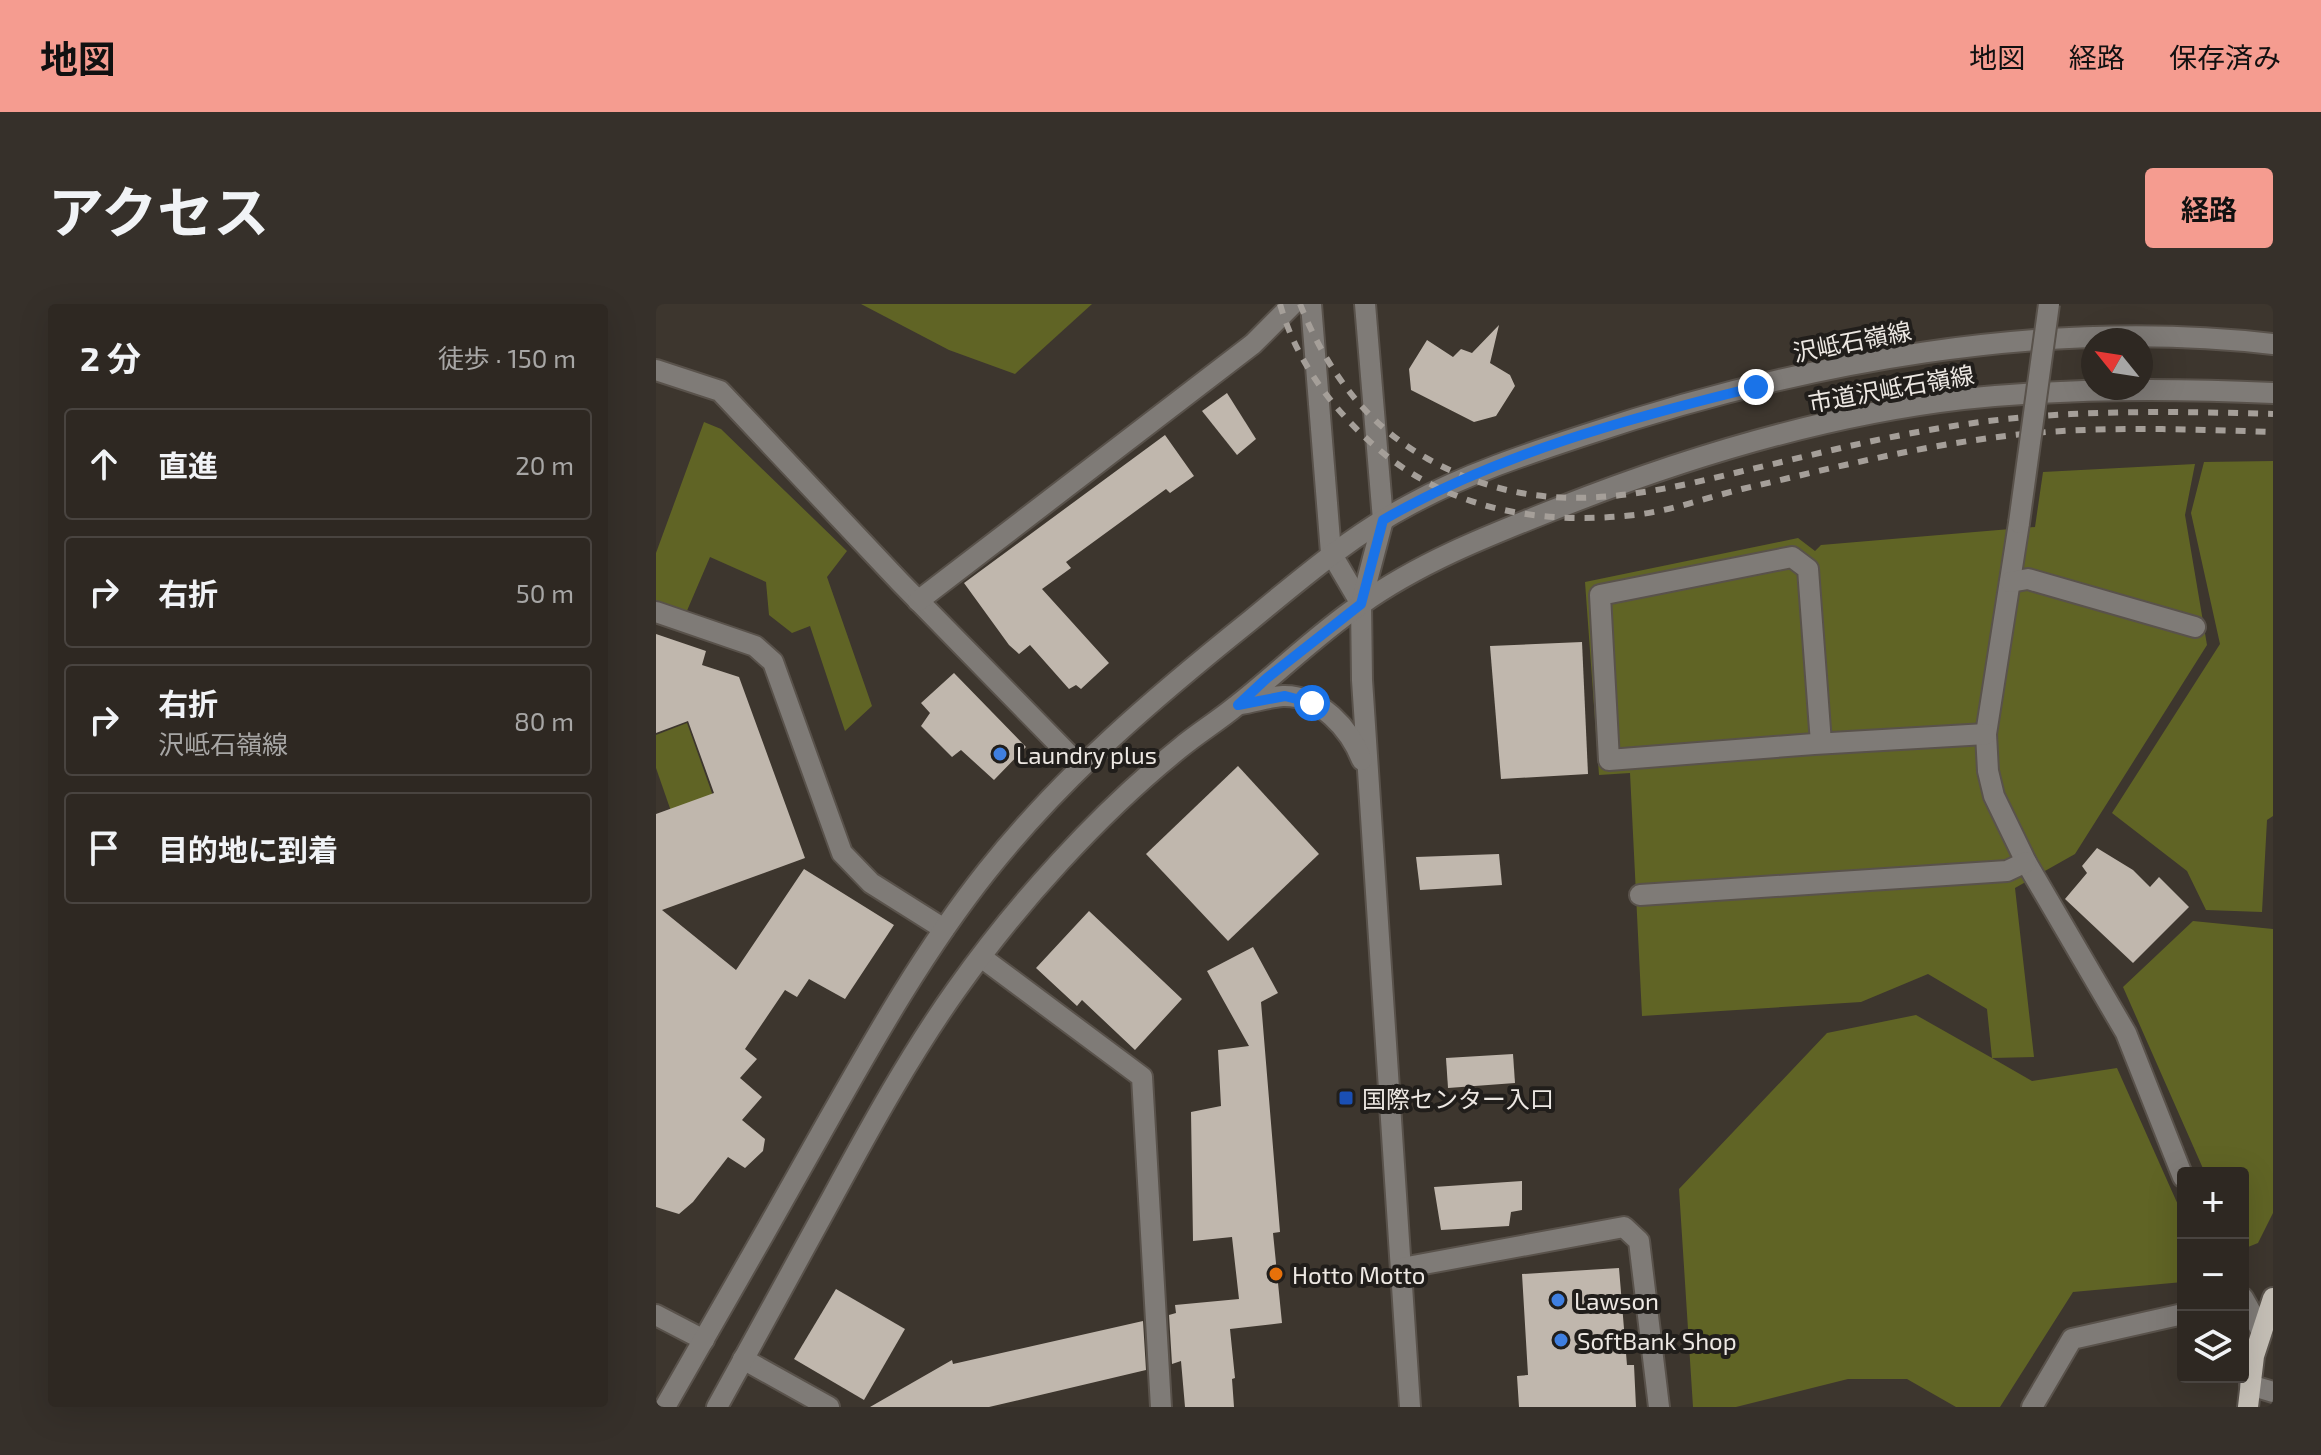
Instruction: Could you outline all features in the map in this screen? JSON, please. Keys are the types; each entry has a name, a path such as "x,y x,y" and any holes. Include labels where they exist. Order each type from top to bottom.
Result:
{"main road":[{"path":"2248,1407 2252,1328 2272,1305"}],"street":[{"path":"918,601 1253,344 1293,304"},
{"path":"1311,304 1331,553 1361,604"},
{"path":"1365,304 1383,520 1361,604 1367,771 1410,1407"},
{"path":"2049,304 1986,734 1988,771 1994,796 2026,862 2126,1033 2179,1167"},
{"name":"沢岻石嶺線","path":"665,1407 870,1047 944,929 1006,848 1080,766 1149,702 1331,553 1383,520 1448,486 1610,427 1674,407 1838,369 1967,348 2082,337 2177,336 2273,344"},
{"path":"656,370 720,391 918,601 1080,766"},
{"name":"市道沢岻石嶺線","path":"717,1407 884,1104 930,1029 981,957 1064,858 1112,810 1179,748 1238,705 1267,678 1361,604 1456,551 1591,495 1706,456 1845,420 1961,400 2056,391 2160,389 2273,393"},
{"path":"1821,743 1808,569 1792,557 1600,595 1609,760 1986,734"},
{"path":"2010,582 2028,579 2195,627"},
{"path":"656,612 755,646 773,662 842,853 871,883 944,929"},
{"path":"1238,705 1285,696 1312,703 1332,715 1344,729 1367,771"},
{"path":"1640,895 2007,871 2026,862"},
{"path":"981,957 1142,1077 1155,1406"},
{"path":"1402,1268 1624,1227 1639,1241 1659,1407"},
{"path":"656,1315 704,1340"},
{"path":"2032,1407 2072,1339 2177,1315"},
{"path":"743,1359 829,1407"},
{"path":"2250,1385 2273,1392"}],"green space":[{"path":"861,304 1092,304 1015,374 949,350"},
{"path":"704,422 721,429 847,551 827,577 872,706 845,731 810,626 792,633 769,615 766,582 710,557 686,613 656,602 656,553"},
{"path":"2273,461 2273,816 2267,820 2262,912 2206,910 2187,871 2112,813 2220,644 2191,513 2204,462"},
{"path":"2195,464 2185,515 2207,645 2075,854 2015,888 2034,1057 1992,1058 1987,1009 1928,974 1861,1002 1642,1016 1630,773 1599,775 1585,582 1798,538 1815,551 1821,545 2035,527 2043,472"},
{"path":"687,723 723,824 681,840 656,768 656,735"},
{"path":"2193,921 2273,929 2273,1213 2258,1243 2249,1247 2249,1167 2202,1167 2123,987"},
{"path":"1916,1015 2032,1081 2117,1068 2177,1203 2177,1283 2073,1292 2000,1407 1956,1407 1907,1379 1848,1379 1736,1407 1693,1407 1679,1189 1827,1033"}],"building":[{"path":"1499,325 1490,363 1510,375 1515,386 1496,416 1474,422 1411,390 1409,369 1427,340 1453,357 1461,349 1472,353"},
{"path":"1227,393 1256,439 1237,455 1202,411"},
{"path":"1165,435 1194,476 1170,493 1166,489 1066,562 1071,568 1042,589 1109,663 1081,689 1076,685 1069,689 1030,645 1019,654 1009,645 964,583"},
{"path":"656,634 706,651 702,665 739,677 805,858 662,910 736,970 804,869 894,925 845,999 809,979 797,997 785,990 745,1049 757,1059 740,1078 762,1097 742,1120 765,1139 763,1151 745,1168 728,1157 693,1202 679,1214 656,1207 656,814 714,793 688,721 656,733"},
{"path":"1582,642 1588,774 1501,779 1490,646"},
{"path":"954,673 1026,747 994,780 961,750 952,757 921,726 930,713 921,703"},
{"path":"1238,766 1319,854 1228,941 1146,854"},
{"path":"2097,848 2133,870 2150,887 2159,877 2189,907 2133,963 2065,899 2087,873 2082,866"},
{"path":"1499,854 1502,885 1420,890 1416,857"},
{"path":"1089,911 1182,999 1135,1050 1082,1000 1077,1006 1036,968"},
{"path":"1253,947 1278,993 1261,1002 1280,1232 1273,1233 1282,1323 1230,1329 1235,1378 1232,1379 1234,1407 1185,1407 1181,1361 1172,1364 1169,1315 1176,1313 1175,1305 1239,1299 1232,1237 1193,1241 1191,1112 1221,1106 1218,1050 1249,1046 1207,971"},
{"path":"1513,1054 1515,1083 1448,1088 1446,1058"},
{"path":"1522,1181 1522,1210 1511,1212 1509,1226 1441,1230 1434,1187"},
{"path":"1619,1268 1627,1365 1634,1365 1636,1407 1519,1407 1517,1376 1528,1375 1522,1274"},
{"path":"836,1289 905,1329 864,1400 794,1359"},
{"path":"1143,1321 1146,1370 989,1407 870,1407 952,1360 953,1364"}],"railway":[{"path":"1280,304 1294,342 1314,378 1367,439 1396,463 1428,482 1495,508 1531,515 1567,518 1642,514 1896,454 2025,434 2131,429 2273,432"},
{"path":"1300,304 1336,373 1350,393 1386,430 1428,459 1467,478 1506,490 1544,496 1582,498 1658,490 1895,436 1988,421 2069,414 2273,414"}],"place":[{"name":"Laundry plus","path":"1000,754"},
{"name":"国際センター入口","path":"1346,1098"},
{"name":"Hotto Motto","path":"1276,1274"},
{"name":"Lawson","path":"1558,1300"},
{"name":"SoftBank Shop","path":"1561,1340"}],"route":[{"path":"1312,703 1285,696 1238,705 1267,678 1361,604 1383,520 1448,486 1547,448 1674,407 1756,387"}]}
